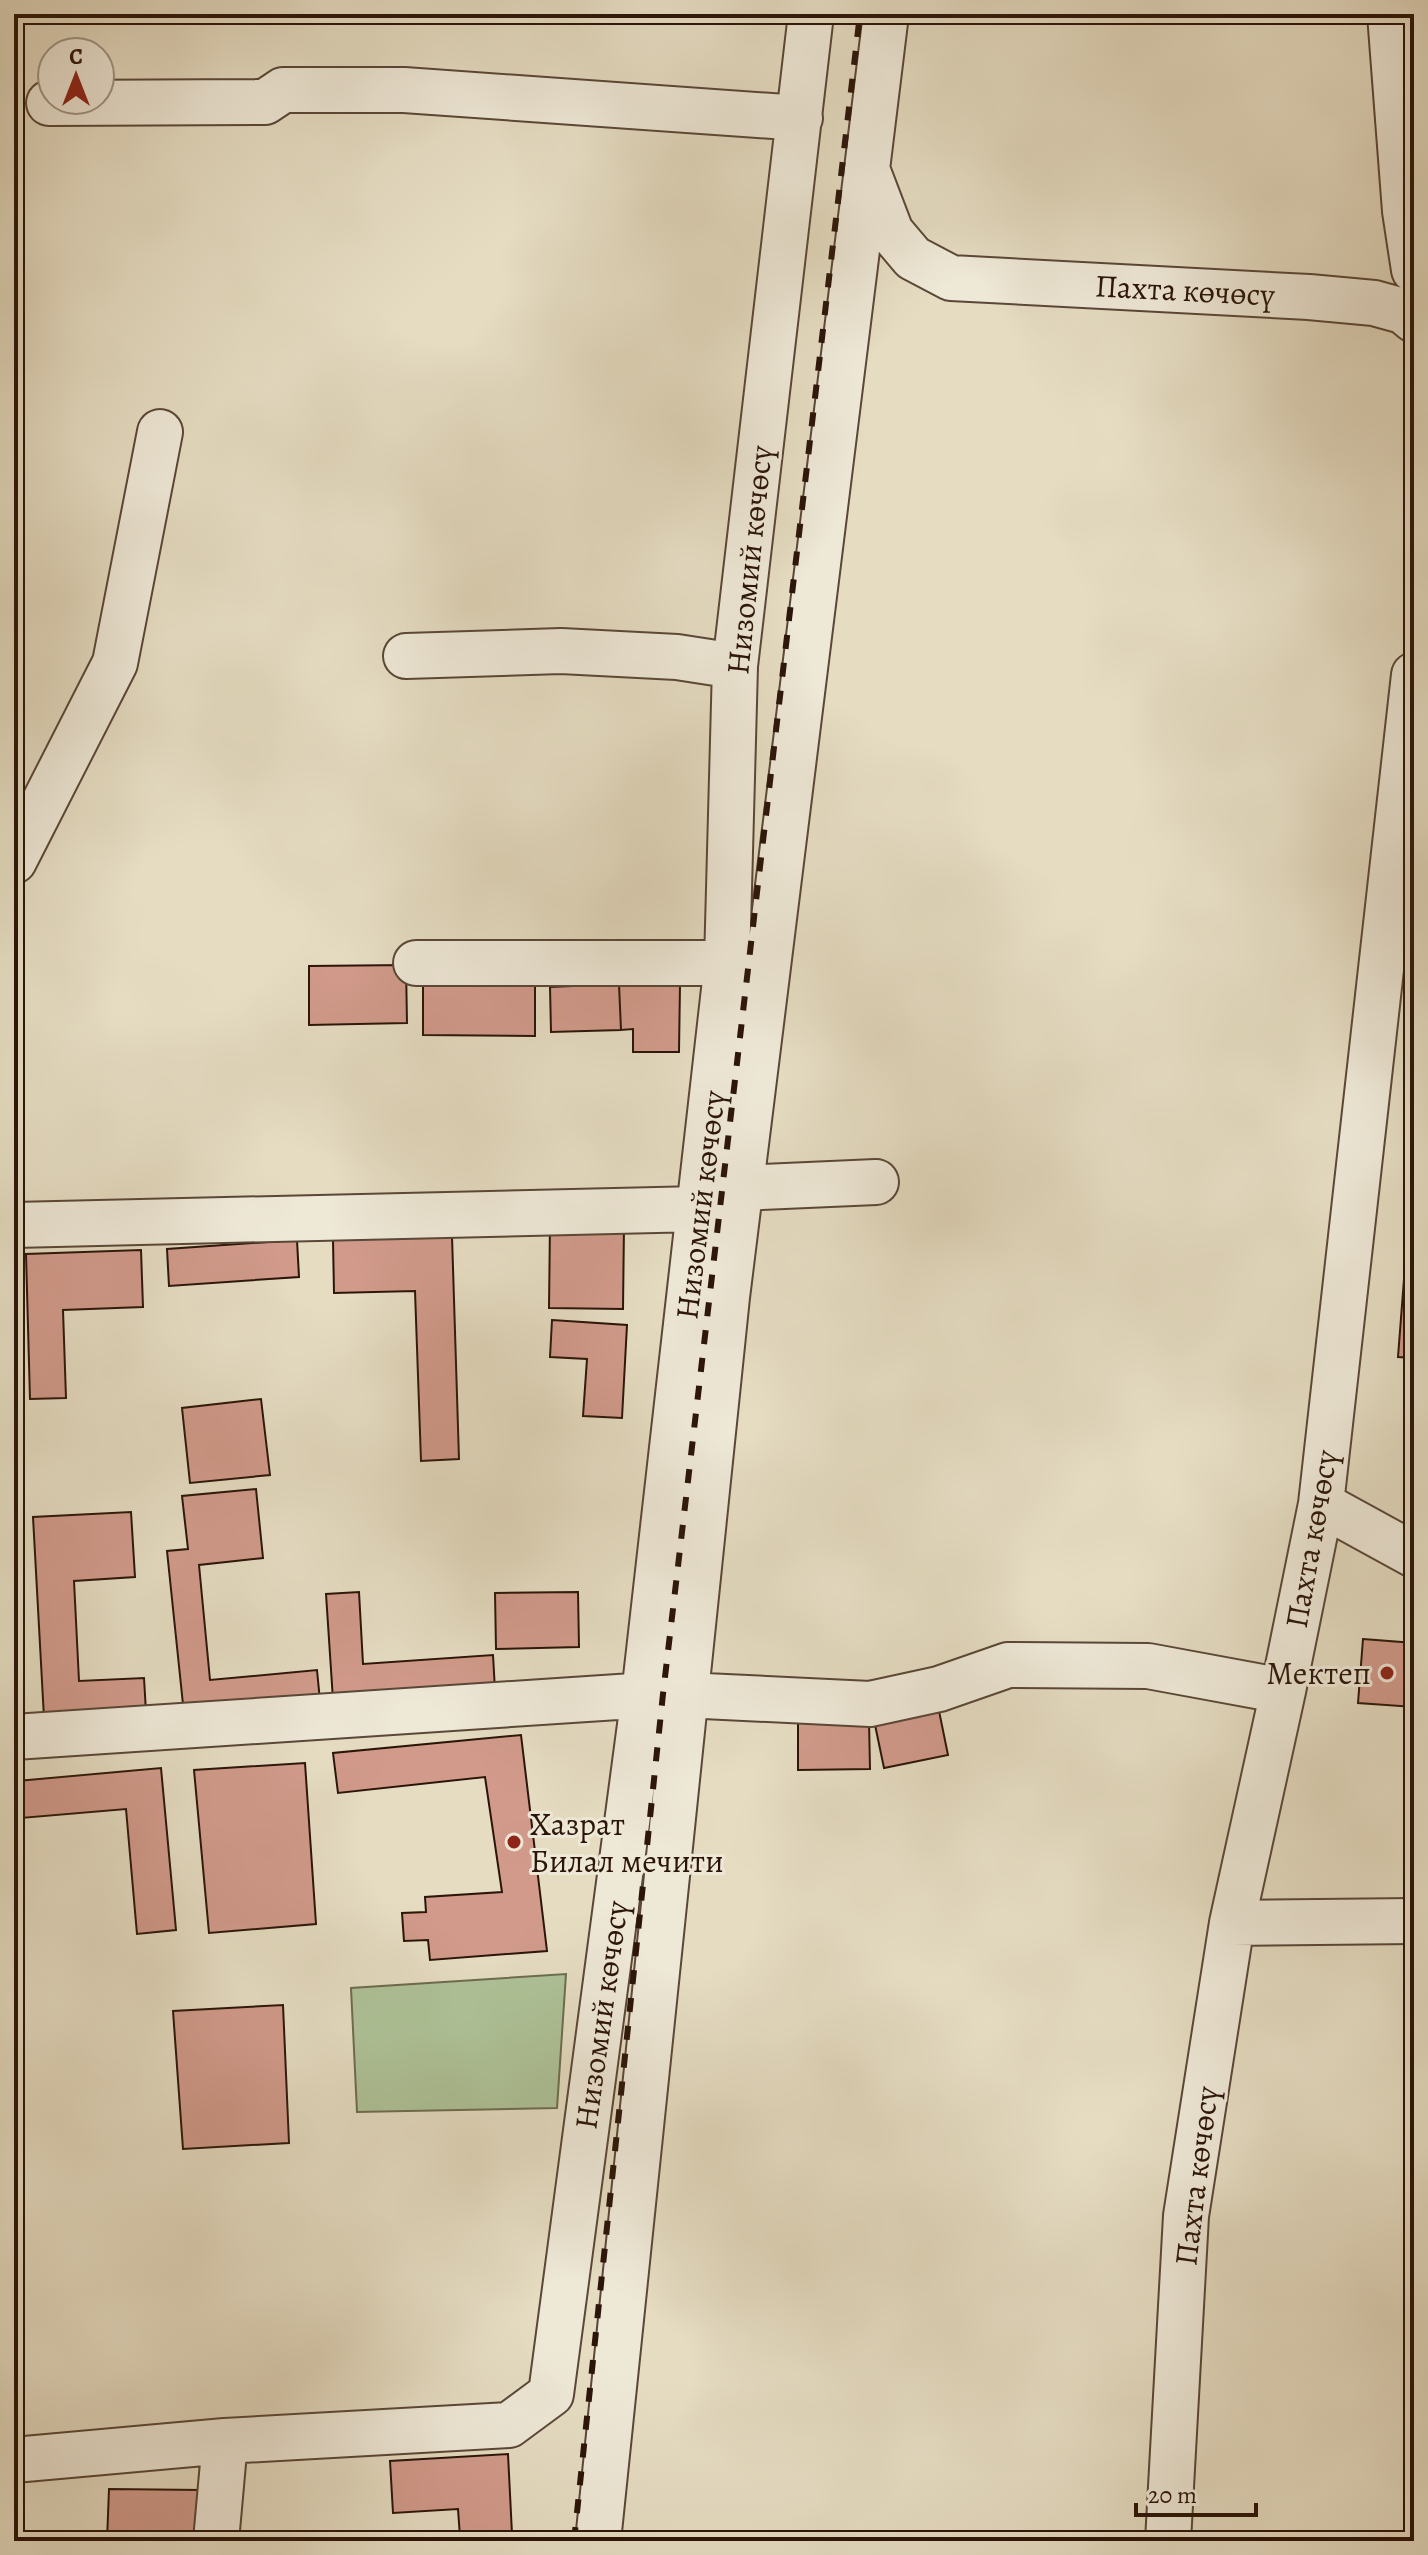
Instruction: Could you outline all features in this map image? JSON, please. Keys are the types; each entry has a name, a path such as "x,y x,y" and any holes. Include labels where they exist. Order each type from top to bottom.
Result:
{"street":[{"name":"Низомий көчөсү","path":"225,2441 509,2425 551,2394 665,1695 699,1209 727,963 735,666 811,14"},
{"path":"598,2541 665,1695 741,1188 886,14"},
{"path":"1390,14 1405,211 1414,270"},
{"path":"116,103 265,102 283,90 404,90 800,118"},
{"name":"Пахта көчөсү","path":"867,169 891,232 913,258 951,278 1410,305"},
{"path":"19,840 115,663 160,432"},
{"path":"406,656 561,651 677,657 735,666"},
{"name":"Пахта көчөсү","path":"1168,2541 1186,2216 1232,1923 1321,1504 1414,675"},
{"path":"416,963 727,963"},
{"path":"741,1188 876,1182"},
{"path":"14,1225 699,1209"},
{"path":"1321,1504 1414,1555"},
{"path":"14,1737 665,1695 870,1704 939,1689 1008,1665 1148,1666 1283,1691"},
{"path":"1232,1923 1414,1921"},
{"path":"14,2460 225,2441 216,2541"}],"green space":[{"path":"566,1974 557,2108 357,2112 351,1988"}],"building":[{"path":"406,965 407,1023 309,1025 309,966"},
{"path":"423,982 535,983 535,1036 423,1035"},
{"path":"619,984 680,985 679,1052 633,1052 633,1029 621,1030"},
{"path":"619,984 621,1030 551,1032 550,987"},
{"path":"550,1224 624,1225 623,1309 549,1308"},
{"path":"452,1236 459,1459 421,1461 415,1291 334,1293 333,1240"},
{"path":"297,1240 299,1277 169,1286 167,1249"},
{"path":"141,1250 143,1307 63,1310 66,1398 30,1399 26,1254"},
{"path":"1405,1266 1414,1267 1414,1358 1398,1357"},
{"path":"552,1320 627,1325 622,1418 583,1416 587,1359 550,1357"},
{"path":"261,1399 270,1475 190,1483 182,1408"},
{"path":"256,1489 263,1558 199,1565 210,1680 317,1670 320,1701 184,1714 167,1551 188,1549 182,1496"},
{"path":"14,1512 17,1512 21,1590 14,1590"},
{"path":"131,1512 135,1577 74,1581 79,1681 144,1678 146,1712 44,1718 33,1517"},
{"path":"359,1592 363,1664 493,1655 495,1690 333,1700 326,1594"},
{"path":"578,1592 579,1647 496,1649 495,1593"},
{"name":"Мектеп","path":"1363,1639 1414,1643 1414,1707 1358,1703"},
{"path":"938,1706 948,1755 884,1768 874,1720"},
{"path":"798,1720 869,1720 870,1769 798,1770"},
{"name":"Хазрат Билал мечити","path":"521,1735 547,1951 430,1960 428,1940 404,1941 402,1913 426,1912 425,1897 502,1892 485,1777 338,1793 333,1753"},
{"path":"305,1763 316,1924 209,1933 194,1770"},
{"path":"161,1768 176,1930 137,1934 126,1809 21,1818 17,1781"},
{"path":"283,2005 289,2143 183,2149 173,2011"},
{"path":"508,2454 512,2534 460,2537 458,2509 393,2513 390,2461"},
{"path":"109,2489 202,2490 200,2541 107,2541"}],"railway":[{"path":"574,2541 663,1694 860,14"}],"place":[{"name":"Мектеп","path":"1387,1673"},
{"name":"Хазрат Билал мечити","path":"514,1842"}]}
